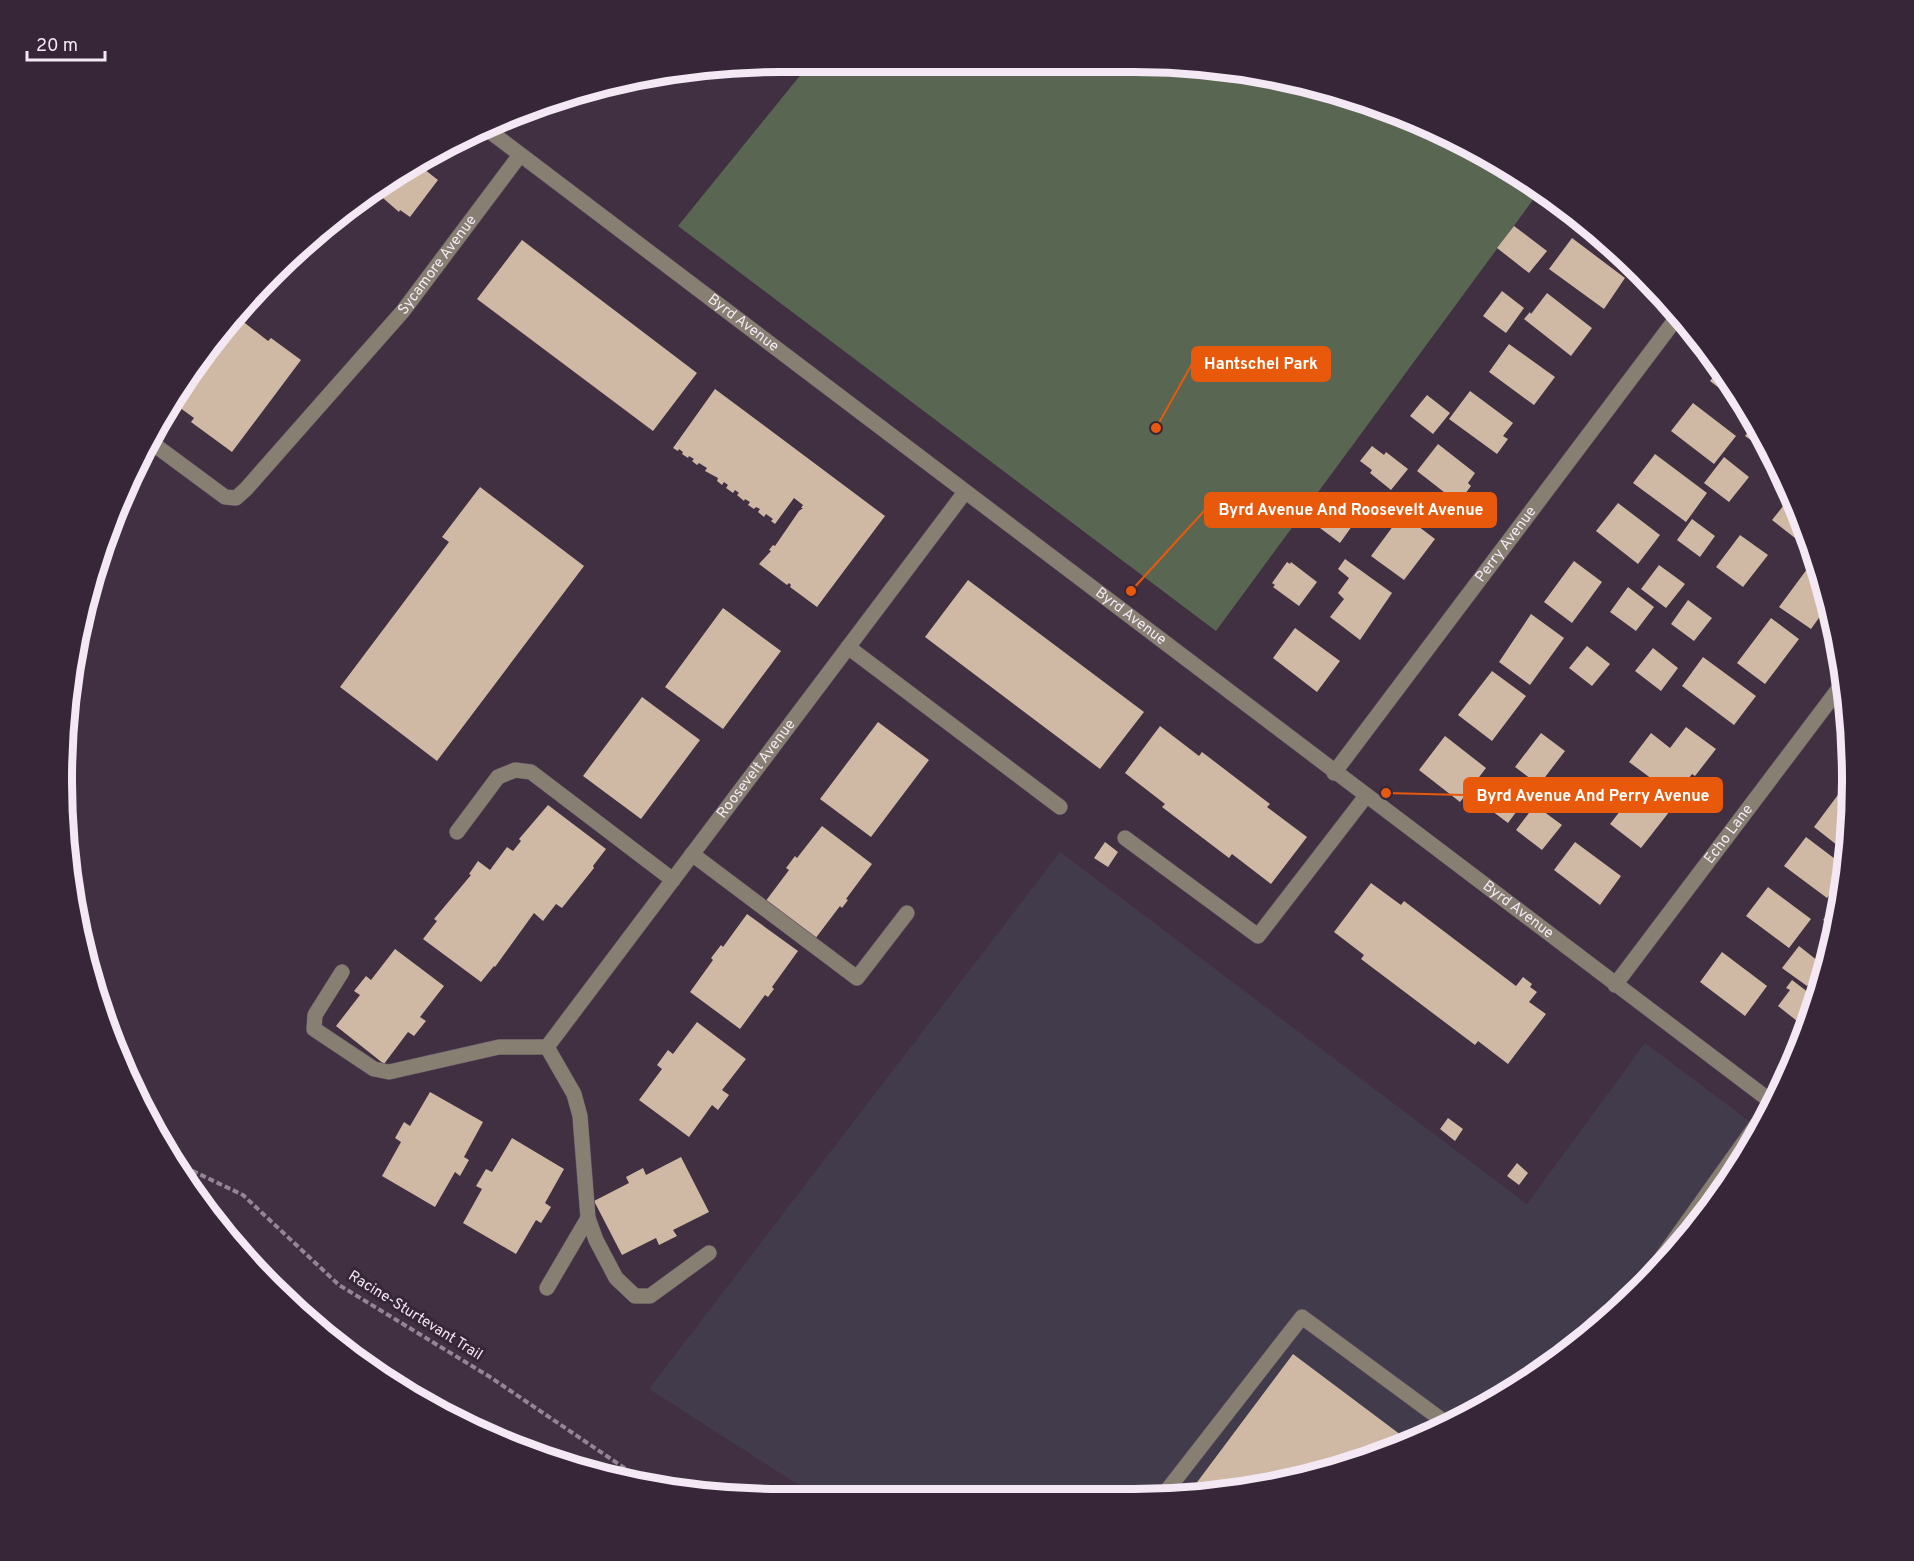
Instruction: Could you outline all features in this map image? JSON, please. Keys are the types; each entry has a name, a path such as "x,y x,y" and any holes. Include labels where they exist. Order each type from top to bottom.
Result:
{"street":[{"name":"Byrd Avenue","path":"492,133 1766,1099"},
{"name":"Sycamore Avenue","path":"157,445 225,497 236,498 407,307 520,155"},
{"name":"Perry Avenue","path":"1334,773 1673,322"},
{"name":"Roosevelt Avenue","path":"547,1047 965,492"},
{"path":"848,647 1060,807"},
{"name":"Echo Lane","path":"1615,985 1836,692"},
{"path":"457,832 498,777 515,770 531,772 673,880"},
{"path":"1125,838 1258,936 1366,796"},
{"path":"692,854 857,978 907,913"},
{"path":"342,972 315,1015 314,1029 374,1070 389,1072 499,1047 547,1047 574,1094 580,1116 588,1218 596,1240 616,1278 635,1296 650,1296 709,1253"},
{"path":"1679,1232 1735,1155"},
{"path":"547,1288 588,1218"},
{"path":"1169,1487 1302,1317 1440,1419"}],"path":[{"name":"Racine-Sturtevant Trail","path":"188,1169 243,1195 339,1285 490,1377 631,1473"}],"shaded area":[{"path":"1060,852 1527,1204 1645,1043 1753,1124 1723,1174 1666,1248 1601,1313 1565,1343 1527,1370 1447,1416 1405,1435 1317,1465 1226,1483 1180,1487 805,1489 649,1389"}],"green space":[{"path":"803,72 1134,72 1226,78 1317,96 1405,126 1488,167 1535,197 1216,631 678,226"}],"building":[{"path":"423,169 438,180 410,217 400,210 399,212 380,196"},
{"path":"1542,201 1566,219 1565,221"},
{"path":"1514,226 1547,251 1529,273 1497,248"},
{"path":"1572,238 1625,278 1604,309 1549,269"},
{"path":"522,240 697,373 653,431 477,299"},
{"path":"1502,291 1524,308 1506,333 1483,316"},
{"path":"1547,293 1592,328 1571,356 1524,319 1530,312 1531,314"},
{"path":"242,320 268,341 271,338 301,360 232,452 191,422 194,418 179,407 218,349"},
{"path":"1509,344 1555,377 1534,405 1489,372"},
{"path":"1715,375 1728,394 1710,381"},
{"path":"715,389 885,516 817,607 790,587 789,583 787,585 759,564 771,551 769,550 773,545 775,546 803,505 794,498 775,524 771,521 773,519 766,514 764,517 758,512 760,509 756,507 754,509 748,505 750,502 745,499 744,501 735,490 733,493 726,488 728,485 724,482 722,485 717,481 718,478 705,471 707,468 699,463 697,465 692,461 694,459 682,454 683,452 679,449 678,451 673,448"},
{"path":"1470,391 1513,423 1503,436 1508,439 1497,454 1449,419"},
{"path":"1427,395 1450,413 1433,434 1410,416"},
{"path":"1693,403 1736,436 1714,464 1671,431"},
{"path":"1749,430 1757,444 1745,436"},
{"path":"1438,444 1475,473 1468,483 1471,486 1458,503 1417,471"},
{"path":"1372,446 1384,455 1386,452 1408,469 1391,490 1370,473 1372,470 1360,461"},
{"path":"1655,454 1707,493 1686,522 1633,483"},
{"path":"1724,457 1749,477 1729,502 1704,483"},
{"path":"480,487 584,566 437,761 340,687 449,542 442,537"},
{"path":"1333,502 1357,519 1340,543 1316,525"},
{"path":"1618,503 1660,535 1638,564 1596,531"},
{"path":"1785,503 1797,535 1795,538 1772,520"},
{"path":"1402,514 1435,539 1404,580 1371,556"},
{"path":"1692,519 1715,536 1700,557 1677,540"},
{"path":"1740,535 1768,555 1743,587 1716,567"},
{"path":"1345,559 1392,593 1360,640 1330,617 1344,599 1338,593 1349,578 1338,569"},
{"path":"1574,561 1602,582 1572,623 1544,602"},
{"path":"1287,562 1290,564 1291,562 1317,582 1299,606 1273,587 1275,585 1272,583"},
{"path":"1659,565 1685,584 1666,608 1641,589"},
{"path":"1808,567 1822,614 1811,629 1779,607"},
{"path":"968,580 1144,712 1100,769 925,637"},
{"path":"1628,587 1654,607 1636,631 1610,612"},
{"path":"1688,600 1712,618 1694,641 1671,624"},
{"path":"723,608 781,651 723,729 665,687"},
{"path":"1531,614 1564,638 1530,685 1499,662"},
{"path":"1771,618 1799,639 1765,684 1737,663"},
{"path":"1295,628 1340,661 1317,692 1273,658"},
{"path":"1587,646 1610,664 1592,686 1569,668"},
{"path":"1653,648 1678,668 1661,691 1635,671"},
{"path":"1703,657 1756,696 1734,725 1682,686"},
{"path":"1492,671 1526,696 1492,741 1458,715"},
{"path":"642,697 700,740 641,819 583,776"},
{"path":"878,722 929,760 871,837 820,799"},
{"path":"1160,726 1199,756 1202,752 1270,804 1267,807 1307,837 1271,884 1232,854 1229,858 1162,807 1165,804 1125,773"},
{"path":"1686,727 1716,749 1695,776 1692,774 1675,796 1629,762 1651,733 1670,748"},
{"path":"1541,733 1565,751 1539,785 1515,767"},
{"path":"1445,736 1486,768 1460,802 1419,770"},
{"path":"1501,782 1525,800 1508,823 1484,805"},
{"path":"1642,783 1673,807 1641,848 1610,824"},
{"path":"1842,790 1838,846 1814,827"},
{"path":"548,805 606,849 562,908 556,904 543,921 534,913 495,967 481,982 423,939 437,921 434,919 471,875 469,874 478,861 490,870 507,847 513,851 521,841 519,839"},
{"path":"1535,805 1562,825 1542,850 1516,830"},
{"path":"822,826 872,864 842,908 840,906 815,939 765,902 789,870 786,868 795,856 797,858"},
{"path":"1806,837 1837,861 1833,889 1827,898 1784,866"},
{"path":"1105,842 1118,852 1108,867 1094,858"},
{"path":"1575,842 1621,876 1600,905 1554,870"},
{"path":"1371,883 1401,905 1404,901 1516,986 1523,977 1532,984 1530,987 1537,992 1529,1002 1546,1014 1508,1064 1478,1041 1475,1045 1361,959 1364,955 1334,932"},
{"path":"1768,887 1811,919 1789,948 1746,916"},
{"path":"1829,911 1827,923 1823,920"},
{"path":"747,914 798,951 772,987 774,989 768,997 765,995 740,1029 690,992 713,960 711,958 721,945 723,947"},
{"path":"1799,946 1819,961 1814,977 1807,986 1782,968"},
{"path":"395,949 444,986 420,1017 426,1021 414,1036 408,1032 384,1064 336,1026 360,995 354,991 366,976 371,980"},
{"path":"1722,952 1767,986 1745,1016 1700,982"},
{"path":"1792,980 1809,993 1799,1022 1778,1006 1790,990 1786,988"},
{"path":"697,1022 746,1059 722,1090 729,1095 718,1110 712,1105 689,1137 639,1100 662,1069 657,1065 668,1050 673,1054"},
{"path":"430,1092 483,1122 464,1157 469,1160 460,1176 455,1172 435,1207 382,1176 401,1142 395,1138 404,1122 410,1126"},
{"path":"1448,1118 1463,1129 1455,1141 1440,1129"},
{"path":"512,1138 564,1169 545,1203 551,1207 541,1223 536,1220 516,1254 463,1223 482,1189 476,1186 486,1169 492,1172"},
{"path":"681,1157 709,1212 673,1230 677,1236 659,1245 656,1238 622,1255 594,1201 629,1183 626,1177 643,1168 646,1175"},
{"path":"1517,1163 1528,1173 1519,1185 1507,1176"},
{"path":"1293,1354 1402,1436 1317,1465 1226,1483 1194,1486"}],"place":[{"name":"Hantschel Park","path":"1156,428"},
{"name":"Byrd Avenue And Roosevelt Avenue","path":"1131,591"},
{"name":"Byrd Avenue And Perry Avenue","path":"1386,793"}]}
